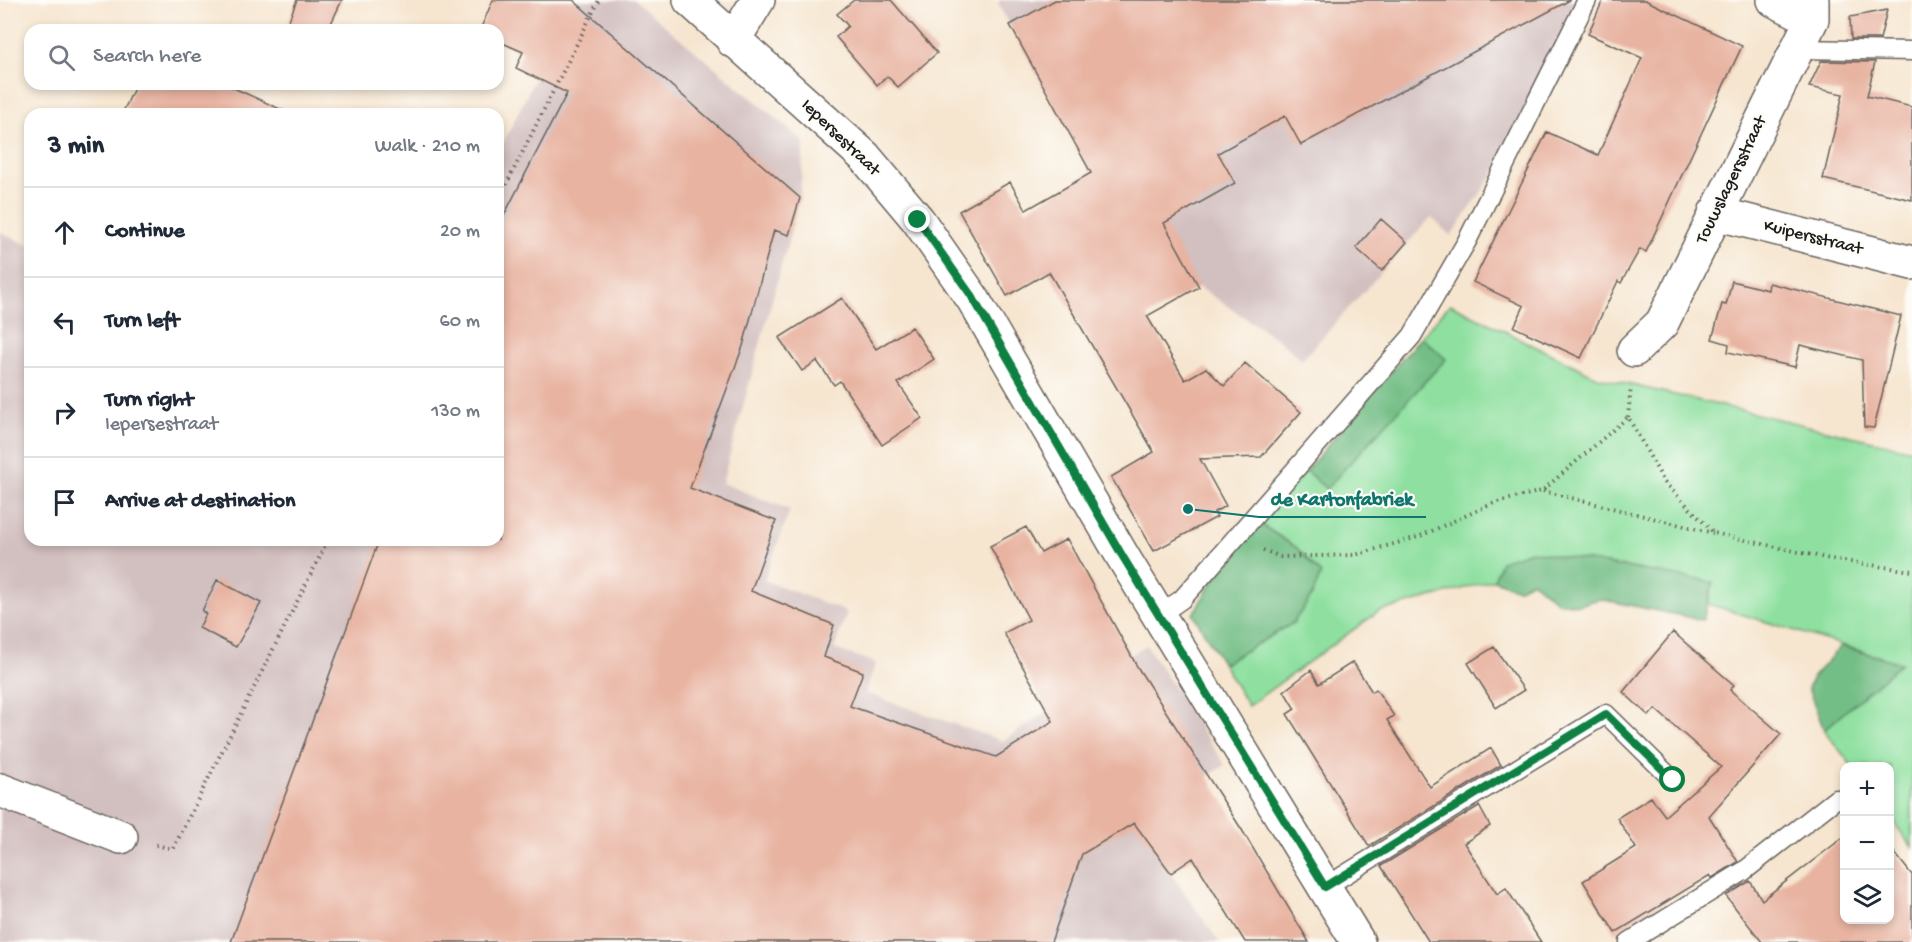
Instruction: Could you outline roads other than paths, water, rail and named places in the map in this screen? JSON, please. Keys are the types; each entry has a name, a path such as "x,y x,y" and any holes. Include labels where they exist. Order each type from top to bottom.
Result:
{"street":[{"name":"Iepersestraat","path":"690,0 733,41 865,157 918,220 973,298 1159,615 1358,942"},
{"path":"733,41 758,0"},
{"path":"1774,0 1812,10"},
{"name":"Touwslagersstraat","path":"1634,350 1662,323 1797,49 1812,10"},
{"name":"Kuipersstraat","path":"1715,213 1912,264"},
{"path":"0,790 121,837"}],"lane":[{"path":"1159,615 1182,599 1412,336 1467,241 1587,0"},
{"path":"1797,49 1912,51"},
{"path":"1325,887 1606,714 1673,780"},
{"path":"1629,942 1744,871 1836,799"}],"place":[{"name":"de Kartonfabriek","path":"1188,509"}]}
